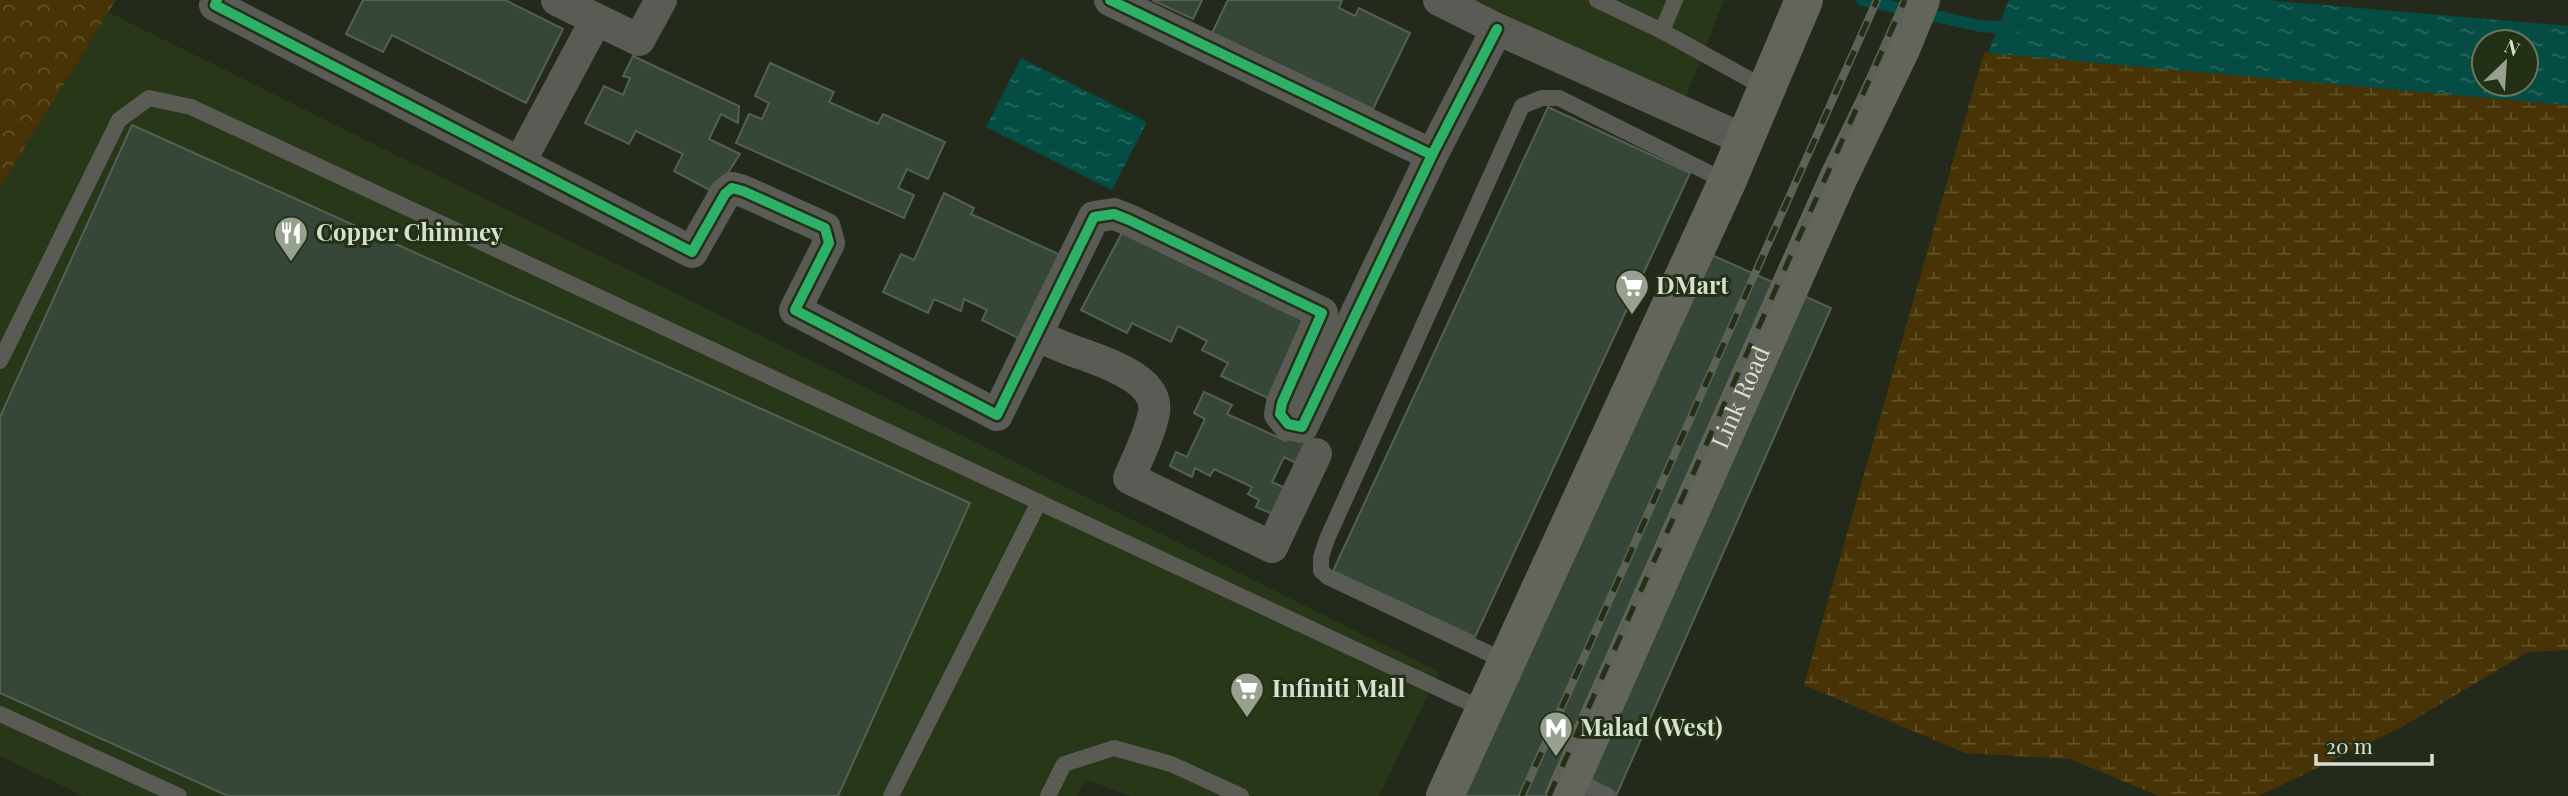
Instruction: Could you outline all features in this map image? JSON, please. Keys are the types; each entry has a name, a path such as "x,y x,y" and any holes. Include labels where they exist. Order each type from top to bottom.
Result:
{"main road":[{"path":"1445,796 1727,182 1804,0"},
{"name":"Link Road","path":"1568,787 1838,179 1921,0"}],"street":[{"path":"217,0 215,5 692,252 724,194 732,188 825,228 829,243 795,310 997,415 1094,217 1114,214 1322,313 1282,402 1280,414 1288,424 1302,427 1432,155 1497,29"},
{"path":"557,0 639,40 661,0"},
{"path":"1110,0 1432,155"},
{"path":"1439,0 1745,141"},
{"path":"520,162 596,20"},
{"path":"1036,335 1104,361 1125,372 1147,390 1155,410 1129,478 1272,547 1316,454"}],"lane":[{"path":"1597,0 1771,78"},
{"path":"1662,31 1675,0"},
{"path":"0,361 119,120 149,97 204,112 1485,710"},
{"path":"1507,662 1328,577 1321,571 1321,557 1522,106 1542,98 1559,98 1727,182"},
{"path":"891,796 1039,502"},
{"path":"0,714 179,796"},
{"path":"1048,796 1064,764 1114,748 1171,764 1241,796"},
{"path":"1568,787 1608,796"}],"shaded area":[{"path":"1476,0 1724,0 1684,102"},
{"path":"108,12 1439,672 1379,796 1131,796 1085,779 1077,796 83,796 0,756 0,187"}],"green space":[{"path":"0,0 116,0 0,187"},
{"path":"1984,52 2568,105 2568,650 2528,652 2400,728 2259,796 2159,796 2070,759 1965,753 1804,685"}],"water":[{"path":"2009,0 2266,0 2568,26 2568,105 2490,98 2540,98 2540,28 2470,28 2470,96 1988,53"},
{"path":"1021,58 1147,122 1112,190 986,127"}],"building":[{"path":"363,0 505,0 563,29 526,103 392,35 383,52 346,34"},
{"path":"1152,0 1202,0 1193,19"},
{"path":"1228,0 1342,0 1339,8 1355,16 1359,8 1410,33 1373,109 1212,33"},
{"path":"633,56 739,106 738,123 721,114 709,139 740,154 715,193 674,171 683,154 636,131 629,144 585,123 604,86 623,95 630,78 623,76"},
{"path":"770,63 834,92 829,102 878,124 883,114 945,142 928,179 907,169 898,188 914,195 904,218 736,143 749,114 762,119 769,103 755,96"},
{"path":"1548,107 1690,173 1475,637 1333,571"},
{"path":"132,125 970,503 838,796 228,796 0,693 0,417"},
{"path":"944,193 974,208 971,214 1067,258 1026,342 982,320 987,310 964,299 961,311 934,299 928,313 883,292 901,254 914,260"},
{"path":"1123,231 1305,319 1270,399 1221,376 1228,363 1202,350 1207,341 1178,326 1171,342 1132,323 1127,333 1081,310"},
{"path":"1689,245 1831,308 1616,796 1446,796"},
{"path":"1204,392 1232,405 1227,414 1286,441 1291,431 1309,440 1298,464 1284,457 1272,482 1285,488 1273,514 1256,507 1259,500 1248,494 1252,487 1214,469 1210,476 1195,468 1192,477 1170,466 1176,452 1187,457 1205,419 1194,413"}],"waterway":[{"path":"1862,0 1980,26 2013,28"}],"railway":[{"path":"1522,796 1877,0"},
{"path":"1549,796 1905,0"}],"cycle path":[{"path":"217,0 215,5 692,252 725,194 732,188 825,228 829,243 795,310 997,415 1094,217 1114,214 1322,313 1282,403 1280,414 1288,424 1302,427 1432,155 1497,29"},
{"path":"1110,0 1432,155"}],"place":[{"name":"Copper Chimney","path":"291,263"},
{"name":"DMart","path":"1632,316"},
{"name":"Infiniti Mall","path":"1247,719"},
{"name":"Malad (West)","path":"1556,758"}]}
